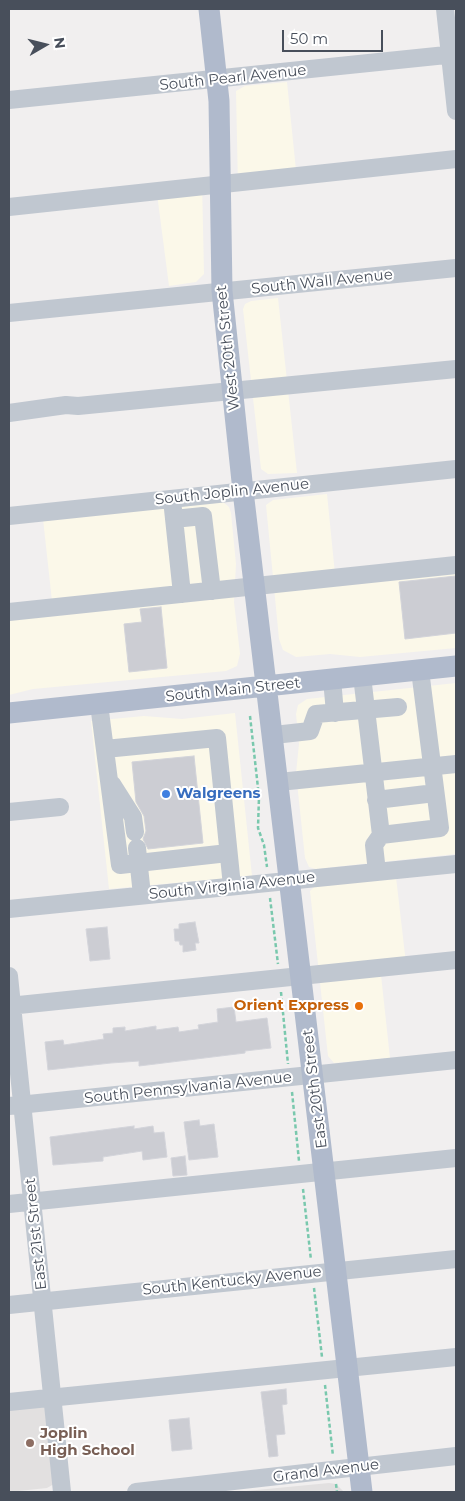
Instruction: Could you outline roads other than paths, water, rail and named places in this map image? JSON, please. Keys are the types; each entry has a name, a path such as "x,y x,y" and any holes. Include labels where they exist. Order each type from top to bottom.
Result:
{"main road":[{"name":"West 20th Street","path":"209,9 217,79 222,292 243,491 268,686"},
{"name":"South Main Street","path":"9,713 456,666"},
{"name":"East 20th Street","path":"268,686 362,1492"}],"street":[{"path":"445,9 453,54 456,110"},
{"name":"South Pearl Avenue","path":"9,100 453,54"},
{"path":"9,207 456,159"},
{"name":"South Wall Avenue","path":"9,313 456,268"},
{"path":"9,413 66,404 78,406 456,369"},
{"name":"South Joplin Avenue","path":"9,516 456,469"},
{"path":"171,499 182,594"},
{"path":"174,519 203,516 212,591"},
{"path":"9,612 456,565"},
{"path":"381,835 440,828 420,670"},
{"path":"362,676 381,835 374,845 377,872"},
{"path":"332,679 335,713"},
{"path":"99,704 120,865 137,848 228,853"},
{"path":"274,735 310,731 316,714 398,707"},
{"path":"105,749 217,738 232,886"},
{"path":"279,782 456,764"},
{"path":"109,779 133,817 142,895"},
{"path":"376,800 435,793"},
{"path":"9,812 60,807"},
{"name":"South Virginia Avenue","path":"9,909 456,864"},
{"path":"10,1006 456,960"},
{"name":"East 21st Street","path":"9,976 15,1105 32,1202 62,1492"},
{"name":"South Pennsylvania Avenue","path":"15,1105 456,1060"},
{"path":"9,1204 456,1158"},
{"name":"South Kentucky Avenue","path":"9,1305 456,1259"},
{"path":"9,1402 456,1357"},
{"name":"Grand Avenue","path":"136,1492 456,1456"}],"place":[{"name":"Walgreens","path":"166,794"},
{"name":"Orient Express","path":"359,1006"},
{"name":"Joplin High School","path":"30,1443"}]}
